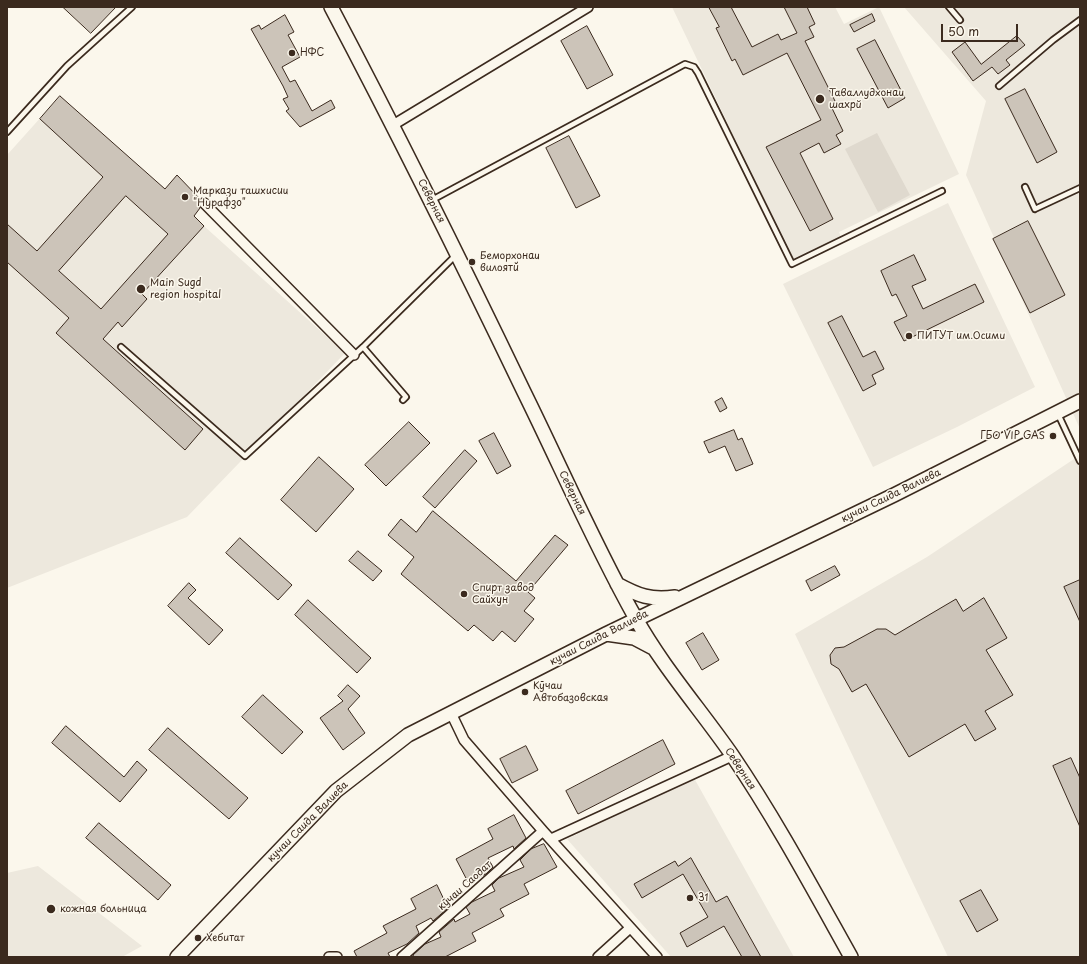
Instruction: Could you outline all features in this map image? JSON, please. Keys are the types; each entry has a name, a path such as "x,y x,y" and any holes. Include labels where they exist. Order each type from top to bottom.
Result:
{"main road":[{"name":"Северная","path":"331,7 393,125 457,253 561,472 636,619 654,649 732,756 793,855 851,957"},
{"name":"кучаи Саида Валиева","path":"178,957 336,791 408,734 636,619 887,499 1080,401"},
{"path":"617,584 634,593 651,599 683,596"},
{"path":"606,634 634,638 654,649"}],"street":[{"path":"393,125 588,7"},
{"path":"204,203 354,355"},
{"path":"451,713 464,740 543,831 657,957"},
{"path":"551,839 732,756"},
{"name":"кӯчаи Саодат","path":"402,957 543,831"},
{"path":"598,957 630,928"},
{"path":"329,957 337,957"}],"lane":[{"path":"7,132 68,66 132,7"},
{"path":"949,7 960,20"},
{"path":"999,86 1053,40 1080,20"},
{"path":"430,201 685,64 694,67 698,73 792,264 942,191"},
{"path":"1025,187 1035,209 1080,188"},
{"path":"122,347 244,456 354,355 457,253"},
{"path":"363,346 406,397 403,400"},
{"path":"1058,412 1080,461"}],"shaded area":[{"name":"Таваллудхонаи шахрй","path":"672,7 835,7 844,24 879,7 959,174 839,232 841,237 793,260"},
{"path":"904,7 1080,7 1080,429 966,175 986,101"},
{"name":"Main Sugd region hospital","path":"60,96 165,189 177,175 204,203 194,217 345,353 187,517 7,588 7,155"},
{"path":"877,133 910,195 878,212 845,149"},
{"name":"ПИТУТ им.Осими","path":"948,203 1035,387 957,427 873,467 783,284"},
{"path":"1080,455 1080,957 948,957 795,634 927,557"},
{"name":"31","path":"694,778 794,957 671,957 567,839"},
{"name":"кожная больница","path":"38,866 142,946 122,957 7,957 7,873"}],"building":[{"path":"63,7 116,7 91,33"},
{"path":"709,7 731,7 752,47 778,34 781,40 797,33 784,7 807,7 815,24 809,27 814,37 805,41 835,101 830,104 843,131 836,135 841,144 824,153 819,143 800,153 833,219 810,231 766,147 821,120 787,53 743,75 735,59 732,61 716,28 719,27"},
{"path":"872,14 875,21 854,32 850,25"},
{"path":"285,15 294,32 288,35 300,57 282,67 290,82 295,80 312,111 331,100 335,108 300,127 286,111 289,109 283,99 288,97 251,29 259,25 261,29"},
{"path":"587,26 613,75 587,89 561,41"},
{"path":"1017,36 1025,45 1006,60 1010,65 998,74 992,67 973,81 952,52 965,42 981,64"},
{"path":"875,40 905,98 888,108 857,49"},
{"path":"1025,89 1057,152 1037,163 1005,99"},
{"path":"60,96 165,189 177,175 200,199 198,204 200,208 194,216 204,226 142,294 147,299 122,327 118,322 103,339 203,429 185,450 56,333 69,318 7,262 7,224 37,251 103,177 40,119","holes":["126,196 168,234 101,309 59,271"]},
{"path":"569,136 600,196 576,208 546,148"},
{"path":"1028,221 1065,295 1030,313 993,239"},
{"path":"914,255 926,280 912,286 923,309 975,284 984,302 904,341 894,322 907,316 896,294 892,296 881,271"},
{"path":"842,316 863,357 875,351 884,369 872,375 876,384 863,391 828,323"},
{"path":"722,398 727,408 720,412 715,402"},
{"path":"409,422 430,443 386,486 365,465"},
{"path":"734,430 738,440 742,438 753,464 736,471 725,446 709,453 704,442"},
{"path":"494,433 511,466 497,474 479,441"},
{"path":"465,450 477,461 435,508 423,497"},
{"path":"319,457 354,489 316,532 281,500"},
{"name":"Спирт завод Сайхун","path":"433,511 516,581 555,535 568,545 528,592 535,598 524,611 534,619 515,642 502,631 493,641 474,625 468,631 401,574 414,557 388,535 401,519 416,532"},
{"path":"240,538 292,585 278,600 226,553"},
{"path":"358,551 382,571 373,581 349,561"},
{"path":"835,566 840,575 811,591 806,581"},
{"path":"1080,580 1080,622 1064,587"},
{"path":"189,583 196,590 188,598 223,630 209,645 168,606"},
{"path":"984,598 1007,638 986,650 1013,695 985,711 996,729 975,741 965,724 909,757 866,684 852,692 839,669 831,664 830,655 835,648 844,647 877,629 886,629 895,635 956,599 963,611"},
{"path":"308,600 371,658 357,673 295,615"},
{"path":"703,633 719,660 702,670 686,643"},
{"path":"348,685 360,696 348,709 365,733 343,750 320,718 343,701 338,696"},
{"path":"263,695 303,732 282,754 242,717"},
{"path":"66,726 124,777 137,761 147,770 120,802 52,743"},
{"path":"168,728 248,798 229,819 149,750"},
{"path":"663,740 675,764 578,814 566,791"},
{"path":"526,746 538,770 512,783 500,759"},
{"path":"1071,758 1080,778 1080,827 1053,766"},
{"path":"514,815 526,838 514,849 513,846 488,858 493,867 486,874 468,882 456,859 493,839 488,829"},
{"path":"99,823 171,885 158,900 86,838"},
{"path":"544,844 557,867 524,884 529,894 500,909 504,916 472,933 476,941 445,957 414,957 413,955 425,944 441,937 439,932 454,919 455,922 470,914 466,907 472,902 495,891 492,885 499,878 524,867 520,860 531,849"},
{"path":"691,858 716,902 727,896 761,957 742,957 724,926 687,947 680,933 708,917 683,874 642,898 634,884 675,861 678,866"},
{"path":"437,885 448,908 433,921 431,918 416,926 419,933 407,944 388,953 390,957 357,957 354,951 387,933 383,926 416,909 411,899"},
{"path":"981,890 998,920 977,932 960,901"}],"place":[{"name":"НФС","path":"292,53"},
{"name":"Таваллудхонаи шахрй","path":"820,99"},
{"name":"Маркази ташхисии \"Нурафзо\"","path":"185,197"},
{"name":"Беморхонаи вилоятй","path":"472,262"},
{"name":"Main Sugd region hospital","path":"141,289"},
{"name":"ПИТУТ им.Осими","path":"909,336"},
{"name":"ГБО VIP GAS","path":"1053,436"},
{"name":"Спирт завод Сайхун","path":"464,594"},
{"name":"Кӯчаи Автобазовская","path":"525,692"},
{"name":"31","path":"690,898"},
{"name":"кожная больница","path":"51,909"},
{"name":"Хебитат","path":"198,938"}]}
